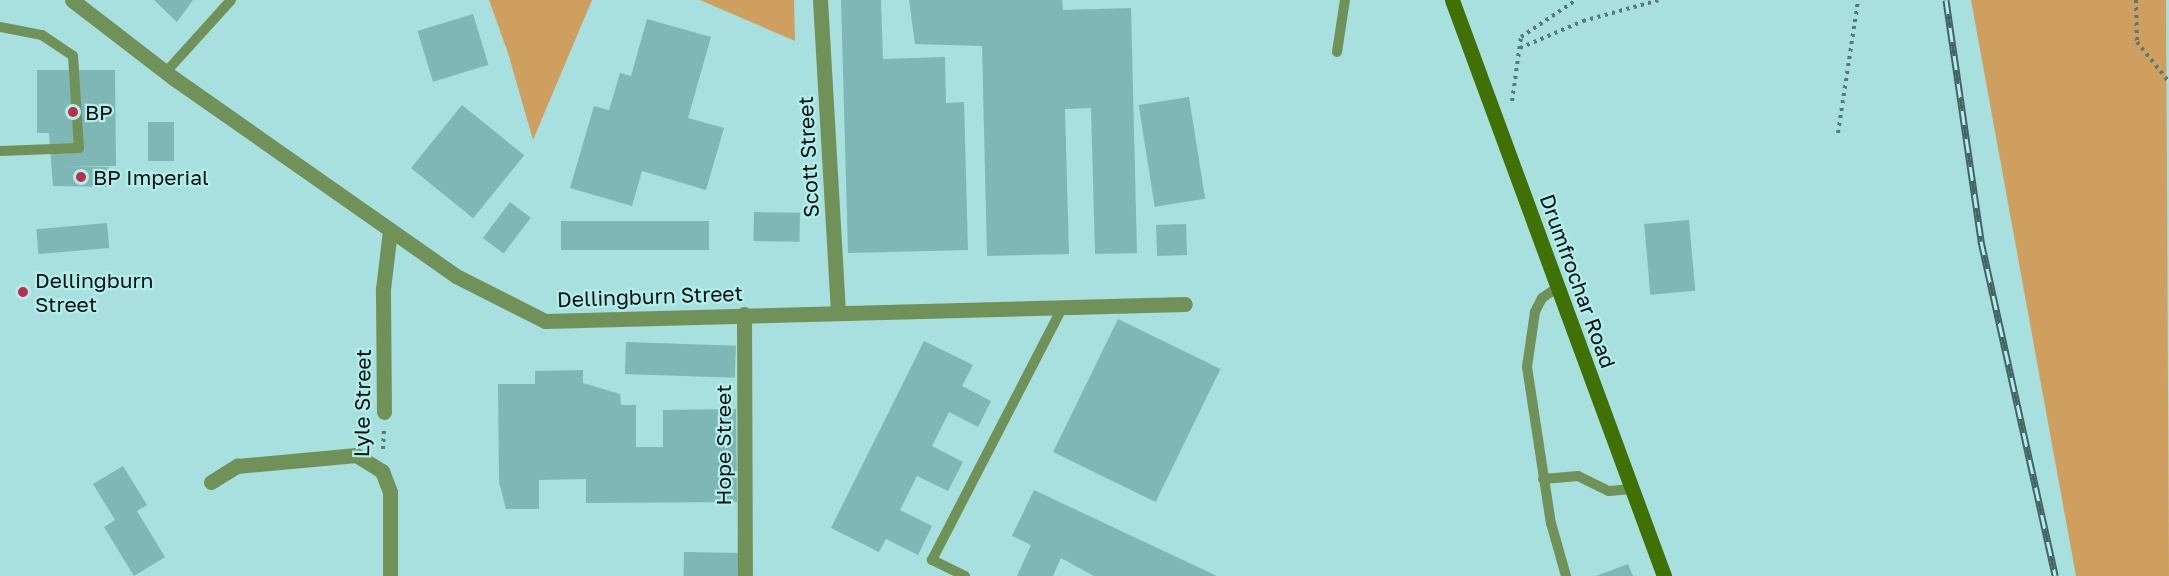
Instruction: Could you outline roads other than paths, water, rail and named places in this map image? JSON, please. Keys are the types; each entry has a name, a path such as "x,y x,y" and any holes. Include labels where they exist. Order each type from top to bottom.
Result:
{"main road":[{"name":"Drumfrochar Road","path":"1452,0 1664,576"}],"street":[{"name":"Dellingburn Street","path":"72,0 166,72 456,276 545,321 1185,303"},
{"name":"Scott Street","path":"820,0 838,312"},
{"name":"Lyle Street","path":"384,411 383,289 390,230"},
{"name":"Hope Street","path":"744,314 745,576"},
{"name":"Lyle Street","path":"211,482 237,466 282,459 356,455 382,471 390,492 390,576"}],"lane":[{"path":"166,72 220,3 231,0"},
{"path":"1337,52 1345,0"},
{"path":"0,27 42,35 73,56 79,148 0,151"},
{"path":"1558,287 1542,298 1535,312 1527,367 1544,479 1566,576"},
{"path":"965,576 932,560 1063,306"},
{"path":"1544,479 1578,476 1609,491 1632,489"}],"railway":[{"path":"1946,0 1981,241 2055,576"}],"place":[{"name":"BP","path":"73,112"},
{"name":"BP Imperial","path":"81,177"},
{"name":"Dellingburn Street","path":"23,292"}]}
